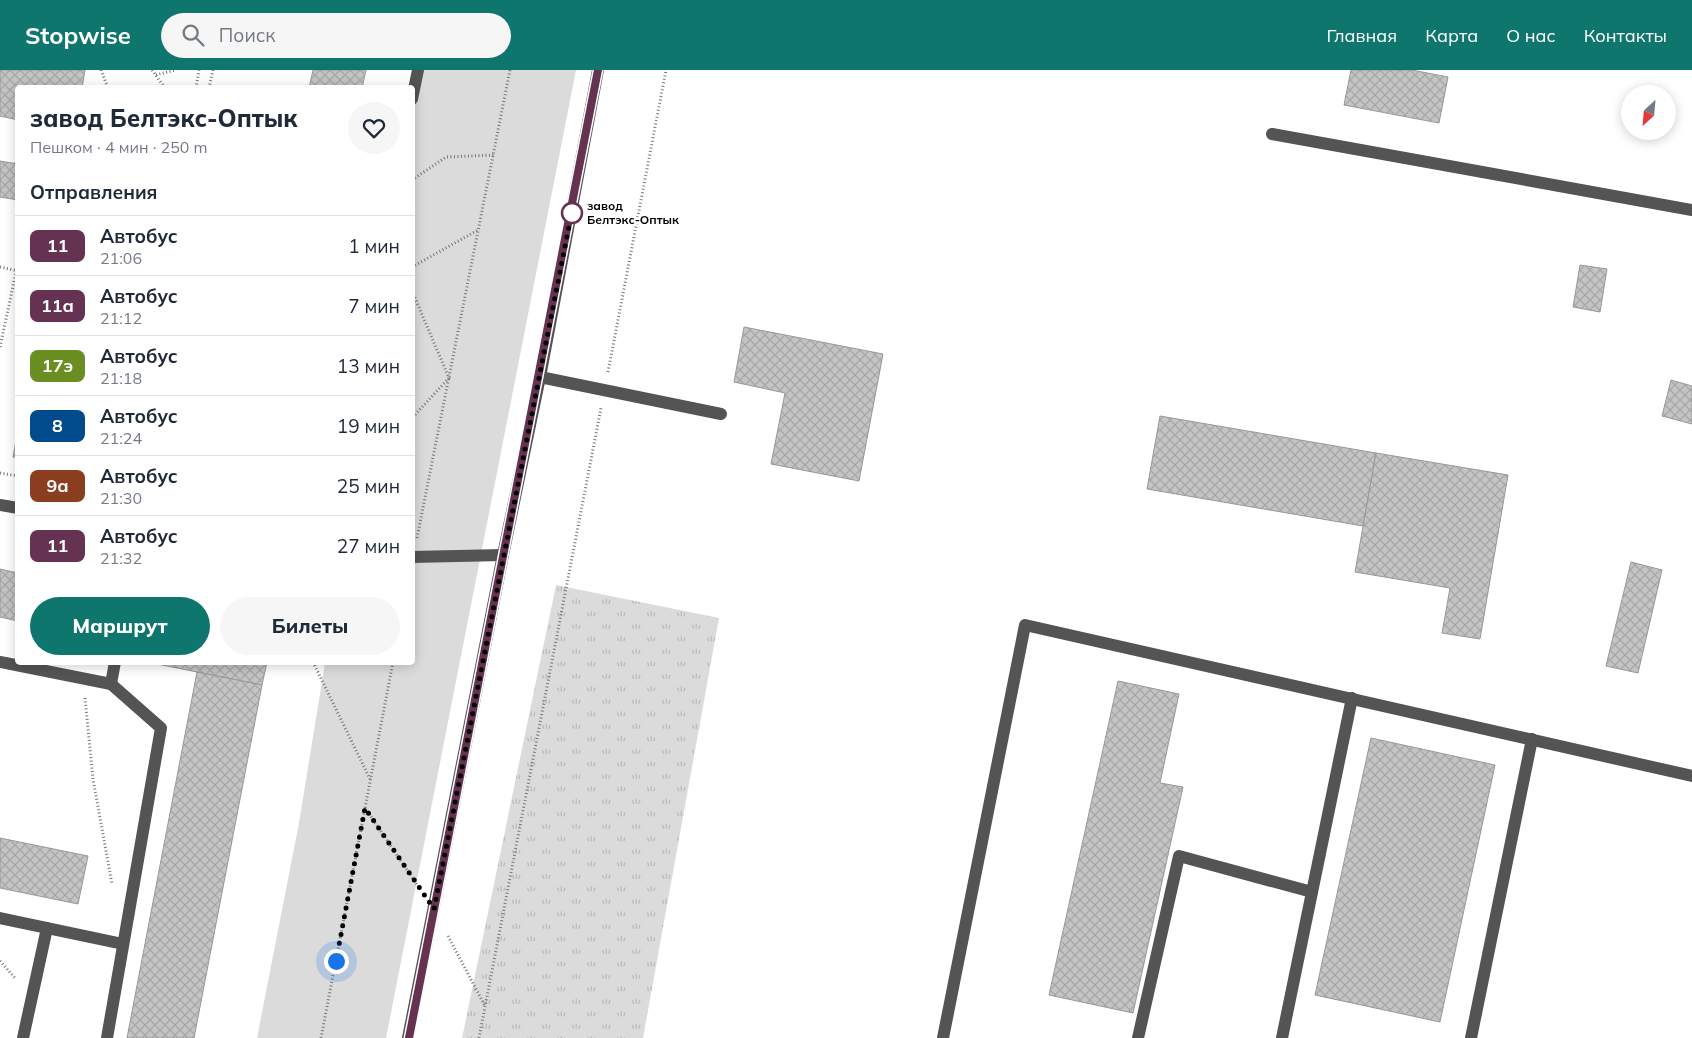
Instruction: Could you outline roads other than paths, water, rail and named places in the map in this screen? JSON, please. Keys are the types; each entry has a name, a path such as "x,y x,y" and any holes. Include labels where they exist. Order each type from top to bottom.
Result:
{"street":[{"path":"415,85 418,70"},
{"path":"408,1038 540,377 598,70"},
{"path":"1272,134 1692,210"},
{"path":"540,377 721,414"},
{"path":"0,505 15,508"},
{"path":"415,557 503,555"},
{"path":"943,1038 1025,625 1692,776"},
{"path":"0,662 111,684 162,728 107,1038"},
{"path":"111,684 114,665"},
{"path":"1282,1038 1352,698"},
{"path":"1472,1038 1532,739"},
{"path":"1138,1038 1179,856 1312,892"},
{"path":"0,918 123,944"},
{"path":"23,1038 47,928"}],"place":[{"name":"завод Белтэкс-Оптык","path":"572,213"}]}
